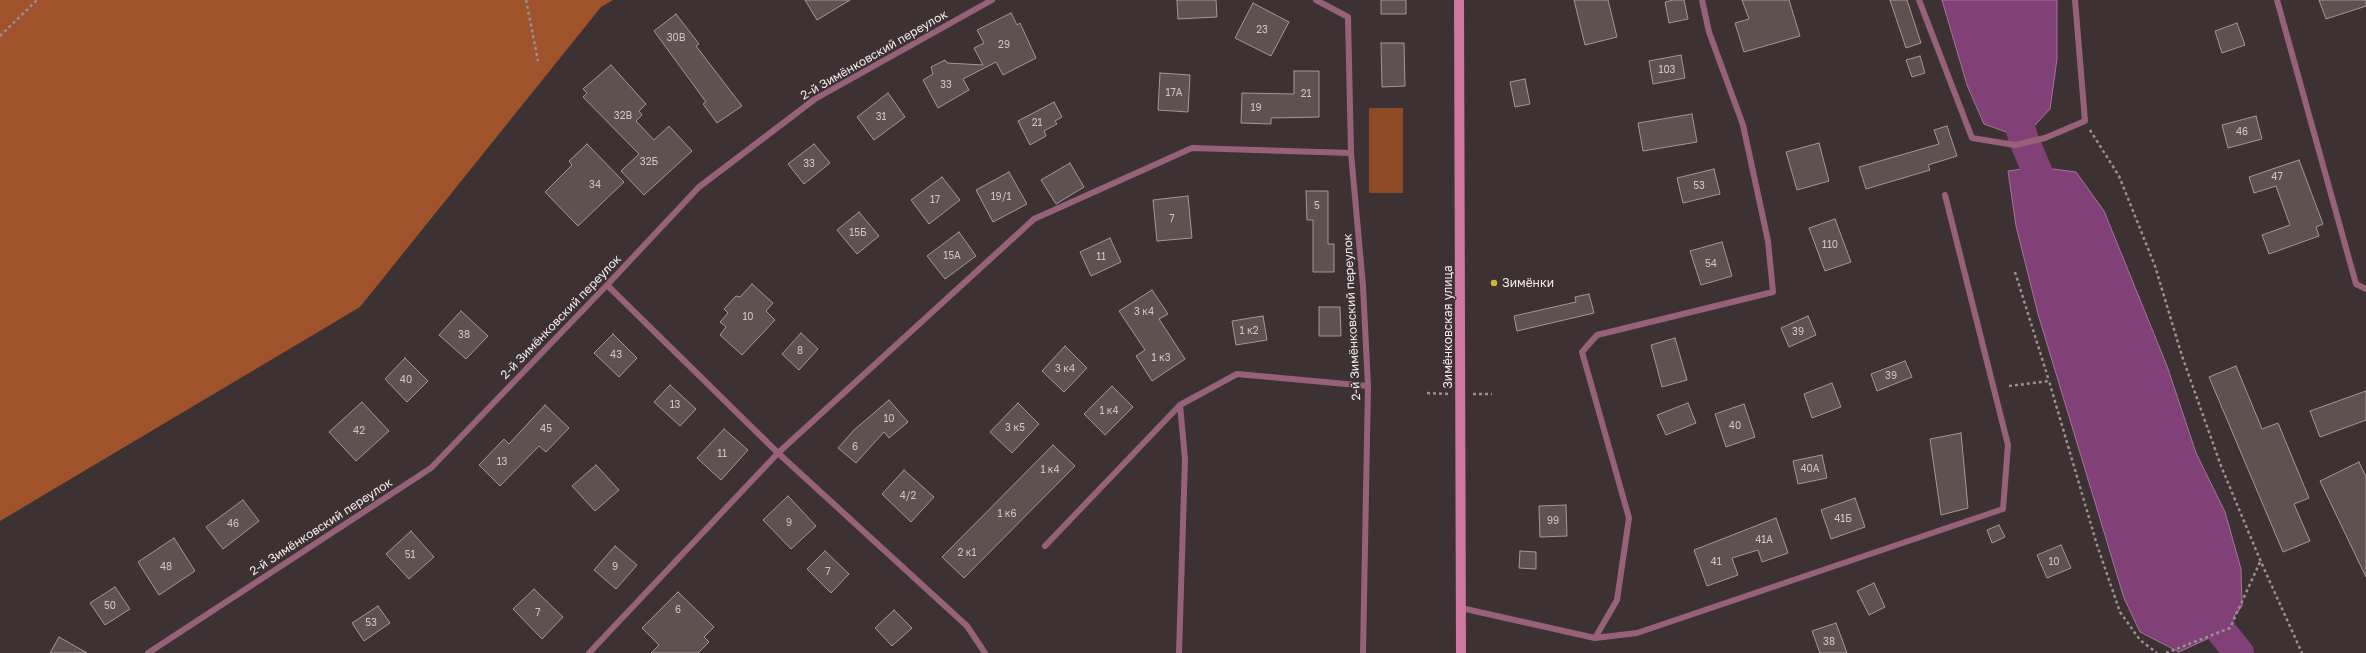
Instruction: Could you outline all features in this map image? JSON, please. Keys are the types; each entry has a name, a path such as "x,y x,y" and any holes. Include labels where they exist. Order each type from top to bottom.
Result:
{"main road":[{"name":"Зимёнковская улица","path":"1458,0 1461,653"}],"lane":[{"name":"2-й Зимёнковский переулок","path":"148,653 431,468 608,285 699,186 815,99 992,0"},
{"name":"2-й Зимёнковский переулок","path":"1316,0 1348,17 1351,153 1363,286 1368,386 1363,653"},
{"path":"1595,638 1617,600 1629,518 1582,352 1597,335 1773,292 1768,241 1743,125 1709,32 1702,0"},
{"path":"1919,0 1972,138 2014,145 2044,138 2085,121 2075,0"},
{"path":"2277,0 2356,284 2366,289"},
{"path":"589,653 778,454 1034,220 1192,148 1351,153"},
{"path":"1461,608 1595,638 1637,633 2003,509 2008,445 1945,196"},
{"path":"608,285 778,454 967,626 985,653"},
{"path":"1045,546 1180,405 1237,374 1368,386"},
{"path":"1179,653 1185,459 1180,405"}],"path":[{"path":"0,36 37,0"},
{"path":"526,0 538,61"},
{"path":"2085,121 2122,183 2155,266 2182,356 2221,466 2260,562 2302,653"},
{"path":"2015,272 2049,381 2097,545 2120,612 2140,640 2157,653"},
{"path":"2009,386 2049,381"},
{"path":"2166,653 2214,636 2230,628 2260,562"}],"shaded area":[{"path":"0,0 613,0 601,7 360,307 0,521"},
{"path":"1942,0 2057,0 2057,59 2050,109 2023,138 1984,124 1967,85"},
{"path":"1369,108 1403,108 1403,193 1369,193"},
{"path":"2037,167 2076,172 2104,211 2167,366 2196,453 2225,512 2241,569 2242,606 2222,632 2179,652 2140,632 2124,598 2038,314 2016,226 2008,171"}],"building":[{"path":"805,0 850,0 817,20"},
{"path":"1177,0 1216,0 1217,17 1178,19"},
{"path":"1381,0 1406,0 1406,14 1381,14"},
{"path":"1574,0 1608,0 1617,37 1585,45"},
{"path":"1684,0 1688,19 1669,23 1665,2"},
{"path":"1742,0 1789,0 1800,36 1744,52 1735,23 1749,19"},
{"path":"1890,0 1907,0 1921,43 1906,48"},
{"path":"2319,0 2366,0 2366,6 2326,19"},
{"path":"1253,3 1289,22 1271,56 1235,38"},
{"path":"1011,13 1017,25 1020,23 1036,58 1003,75 996,62 963,79 969,90 938,108 923,80 933,74 931,67 945,60 947,63 983,65 974,48 984,43 977,30"},
{"path":"676,14 699,44 696,46 742,106 717,123 703,104 706,102 654,31"},
{"path":"2237,23 2245,45 2222,53 2215,31"},
{"path":"1381,43 1404,43 1405,86 1382,87"},
{"path":"1681,55 1685,78 1653,84 1649,61"},
{"path":"1920,56 1925,73 1912,77 1906,60"},
{"path":"611,65 646,104 639,111 642,115 636,121 654,140 669,126 692,151 644,195 621,171 639,154 583,97 587,93 583,89"},
{"path":"1294,71 1319,71 1319,117 1271,118 1271,124 1241,123 1242,93 1294,94"},
{"path":"1160,73 1190,75 1188,112 1158,110"},
{"path":"1525,79 1530,104 1515,107 1510,82"},
{"path":"888,93 905,117 874,140 857,117"},
{"path":"1054,102 1062,117 1055,121 1057,124 1044,131 1046,136 1030,145 1018,121"},
{"path":"1692,114 1697,142 1643,151 1638,123"},
{"path":"2256,116 2262,139 2228,148 2222,125"},
{"path":"1947,126 1957,156 1928,165 1930,170 1866,189 1859,167 1939,144 1934,130"},
{"path":"1819,143 1829,181 1797,190 1786,152"},
{"path":"587,144 624,182 578,226 545,192 572,165 569,161"},
{"path":"814,144 830,163 804,184 788,164"},
{"path":"2299,160 2323,224 2316,227 2319,236 2269,254 2262,235 2290,225 2276,186 2254,193 2249,177"},
{"path":"1070,163 1084,187 1056,204 1041,180"},
{"path":"1714,169 1720,194 1683,203 1677,178"},
{"path":"1009,172 1027,204 993,222 976,190"},
{"path":"942,177 960,200 929,224 911,200"},
{"path":"1306,191 1328,191 1328,244 1334,244 1334,272 1313,272 1313,220 1307,220"},
{"path":"1188,196 1192,238 1157,241 1153,200"},
{"path":"859,212 879,236 857,254 837,230"},
{"path":"1835,219 1851,262 1825,271 1809,228"},
{"path":"959,232 976,256 945,279 927,256"},
{"path":"1110,238 1121,262 1091,276 1080,252"},
{"path":"1722,242 1732,276 1701,285 1690,251"},
{"path":"752,284 773,303 766,311 775,320 742,355 720,335 726,327 720,322 728,313 724,309 736,296 740,297"},
{"path":"1152,290 1168,314 1159,319 1185,359 1152,381 1136,356 1145,350 1119,311"},
{"path":"1589,294 1594,313 1517,331 1514,316 1576,302 1575,297"},
{"path":"1319,307 1340,307 1341,336 1319,336"},
{"path":"461,311 488,336 466,359 439,335"},
{"path":"1263,316 1267,340 1236,345 1232,321"},
{"path":"1808,316 1816,335 1789,347 1781,328"},
{"path":"801,333 818,349 799,370 782,354"},
{"path":"613,334 637,358 619,377 594,353"},
{"path":"1675,338 1687,380 1662,387 1651,345"},
{"path":"1065,346 1087,368 1064,392 1042,371"},
{"path":"405,358 428,381 407,402 385,379"},
{"path":"1905,361 1912,377 1877,391 1871,374"},
{"path":"2236,366 2262,429 2278,423 2309,498 2294,504 2310,541 2283,552 2209,377"},
{"path":"1832,383 1841,407 1812,418 1804,394"},
{"path":"670,385 696,409 680,426 654,402"},
{"path":"1112,386 1133,407 1105,435 1084,414"},
{"path":"2366,391 2366,420 2320,437 2310,411"},
{"path":"889,400 908,422 889,438 884,432 856,463 838,448 854,430"},
{"path":"362,402 389,431 356,461 329,432"},
{"path":"1018,403 1039,424 1012,453 990,432"},
{"path":"1688,403 1696,423 1666,435 1657,415"},
{"path":"1744,404 1755,437 1726,447 1715,414"},
{"path":"545,405 569,428 546,452 539,446 500,486 479,465 504,439 509,444"},
{"path":"724,429 748,450 721,480 697,458"},
{"path":"1961,433 1968,508 1941,515 1930,439"},
{"path":"1053,445 1075,466 964,578 942,557"},
{"path":"1822,455 1827,478 1798,484 1793,461"},
{"path":"2359,462 2366,477 2366,577 2320,481"},
{"path":"596,465 619,490 595,511 572,486"},
{"path":"904,470 934,497 911,522 882,494"},
{"path":"788,496 816,526 791,549 763,520"},
{"path":"1855,498 1865,527 1831,539 1821,510"},
{"path":"243,500 259,521 223,549 206,527"},
{"path":"1566,505 1567,536 1540,537 1539,506"},
{"path":"1776,518 1788,553 1762,562 1758,550 1732,558 1738,575 1707,586 1694,550"},
{"path":"1999,525 2005,537 1992,543 1987,530"},
{"path":"411,531 434,557 409,579 386,554"},
{"path":"174,538 195,571 159,595 138,562"},
{"path":"2061,545 2071,568 2047,578 2037,555"},
{"path":"615,546 637,565 616,589 594,570"},
{"path":"825,551 849,574 831,593 807,569"},
{"path":"1520,551 1536,552 1536,569 1519,568"},
{"path":"1874,583 1885,607 1869,615 1857,591"},
{"path":"115,587 130,609 105,625 90,603"},
{"path":"534,589 563,617 542,639 513,609"},
{"path":"678,592 714,627 704,637 709,642 698,653 651,653 659,645 642,628"},
{"path":"378,606 390,623 364,641 352,623"},
{"path":"894,610 912,628 892,646 875,628"},
{"path":"1836,623 1847,653 1820,653 1812,631"},
{"path":"59,637 87,653 50,653"}],"waterway":[{"path":"2013,97 2023,138 2052,206"},
{"path":"2207,594 2222,632 2239,653"}],"place":[{"name":"Зимёнки","path":"1494,283"}]}
